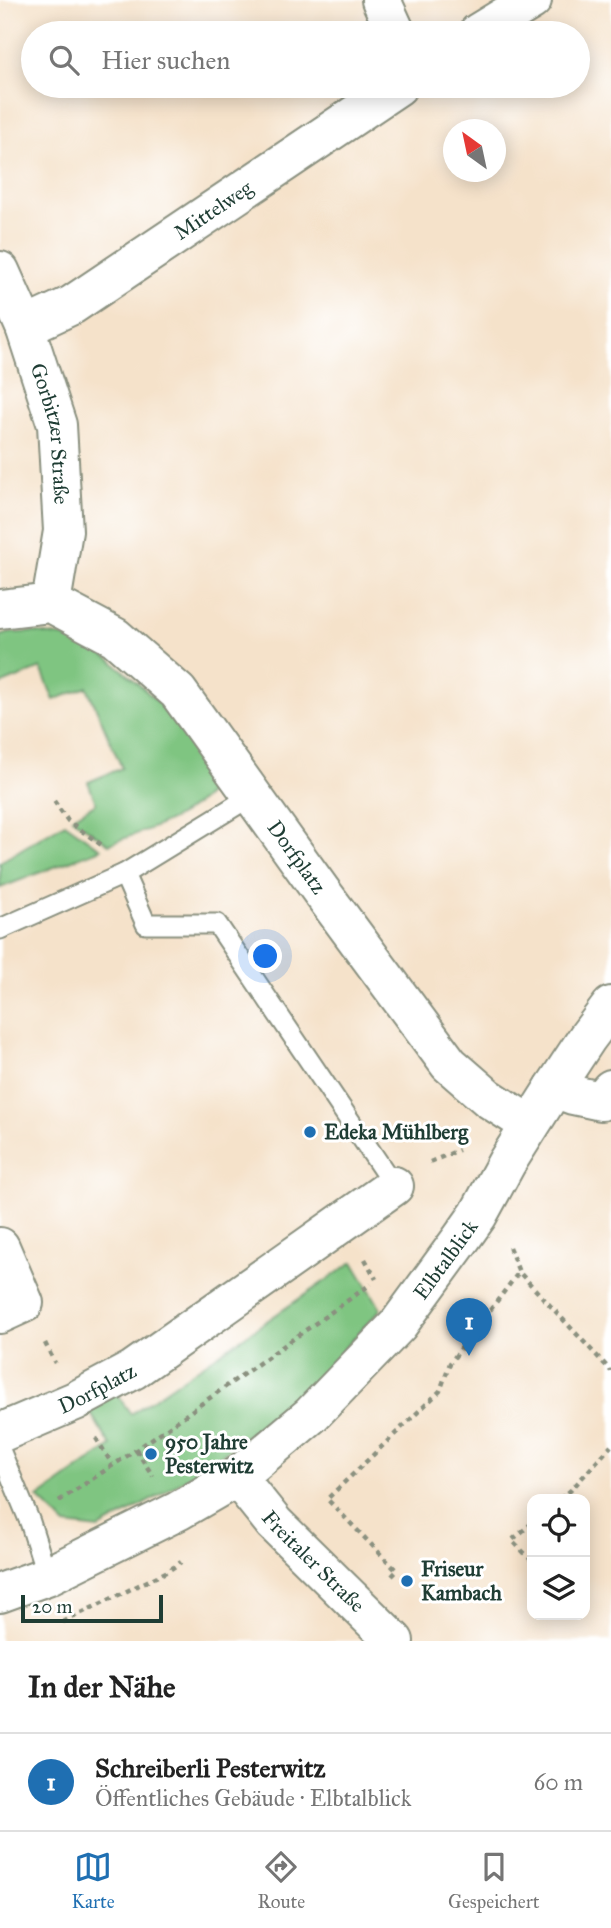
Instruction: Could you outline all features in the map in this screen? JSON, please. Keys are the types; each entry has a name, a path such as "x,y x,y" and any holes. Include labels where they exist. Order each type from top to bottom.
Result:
{"street":[{"path":"381,0 391,21"},
{"path":"498,21 532,0"},
{"name":"Mittelweg","path":"25,327 72,305 380,98"},
{"name":"Gorbitzer Straße","path":"0,271 25,327 57,425 63,531 51,603"},
{"path":"0,609 51,603"},
{"name":"Dorfplatz","path":"51,603 115,637 178,692 449,1064 488,1098 530,1125"},
{"name":"Elbtalblick","path":"237,1477 311,1415 398,1325 478,1215 530,1125 611,1006"},
{"path":"554,1088 601,1101 611,1089"},
{"name":"Dorfplatz","path":"0,1433 75,1401 133,1370 394,1186"},
{"path":"0,1247 24,1303 0,1314"},
{"path":"0,1593 47,1576 178,1511 237,1477"},
{"name":"Freitaler Straße","path":"237,1477 274,1523 394,1641"}],"lane":[{"path":"0,929 124,874 253,795"},
{"path":"124,874 146,924 217,923 394,1186"},
{"path":"0,1450 30,1522 47,1576"}],"path":[{"path":"54,801 68,821 104,847 124,874"},
{"path":"509,1246 519,1272 611,1371"},
{"path":"51,1506 136,1450 377,1280 362,1254"},
{"path":"397,1571 327,1499 440,1391 450,1363 519,1272"},
{"path":"100,1446 112,1464"},
{"path":"566,1494 611,1446"},
{"path":"527,1527 512,1540 527,1556"},
{"path":"63,1622 168,1571 187,1558"}],"green space":[{"path":"32,632 65,637 87,645 132,678 158,702 185,736 210,776 210,792 200,802 176,817 109,844 72,818 96,803 88,782 122,768 87,687 54,700 41,668 0,685 0,636"},
{"path":"65,823 101,849 0,888 0,862"},
{"path":"353,1262 381,1309 307,1389 220,1456 159,1496 99,1529 66,1525 38,1498 111,1446 88,1409 115,1392 131,1414"}],"place":[{"name":"Edeka Mühlberg","path":"310,1132"},
{"name":"Schreiberli Pesterwitz","path":"469,1356"},
{"name":"950 Jahre Pesterwitz","path":"151,1454"},
{"name":"Friseur Kambach","path":"407,1581"}]}
